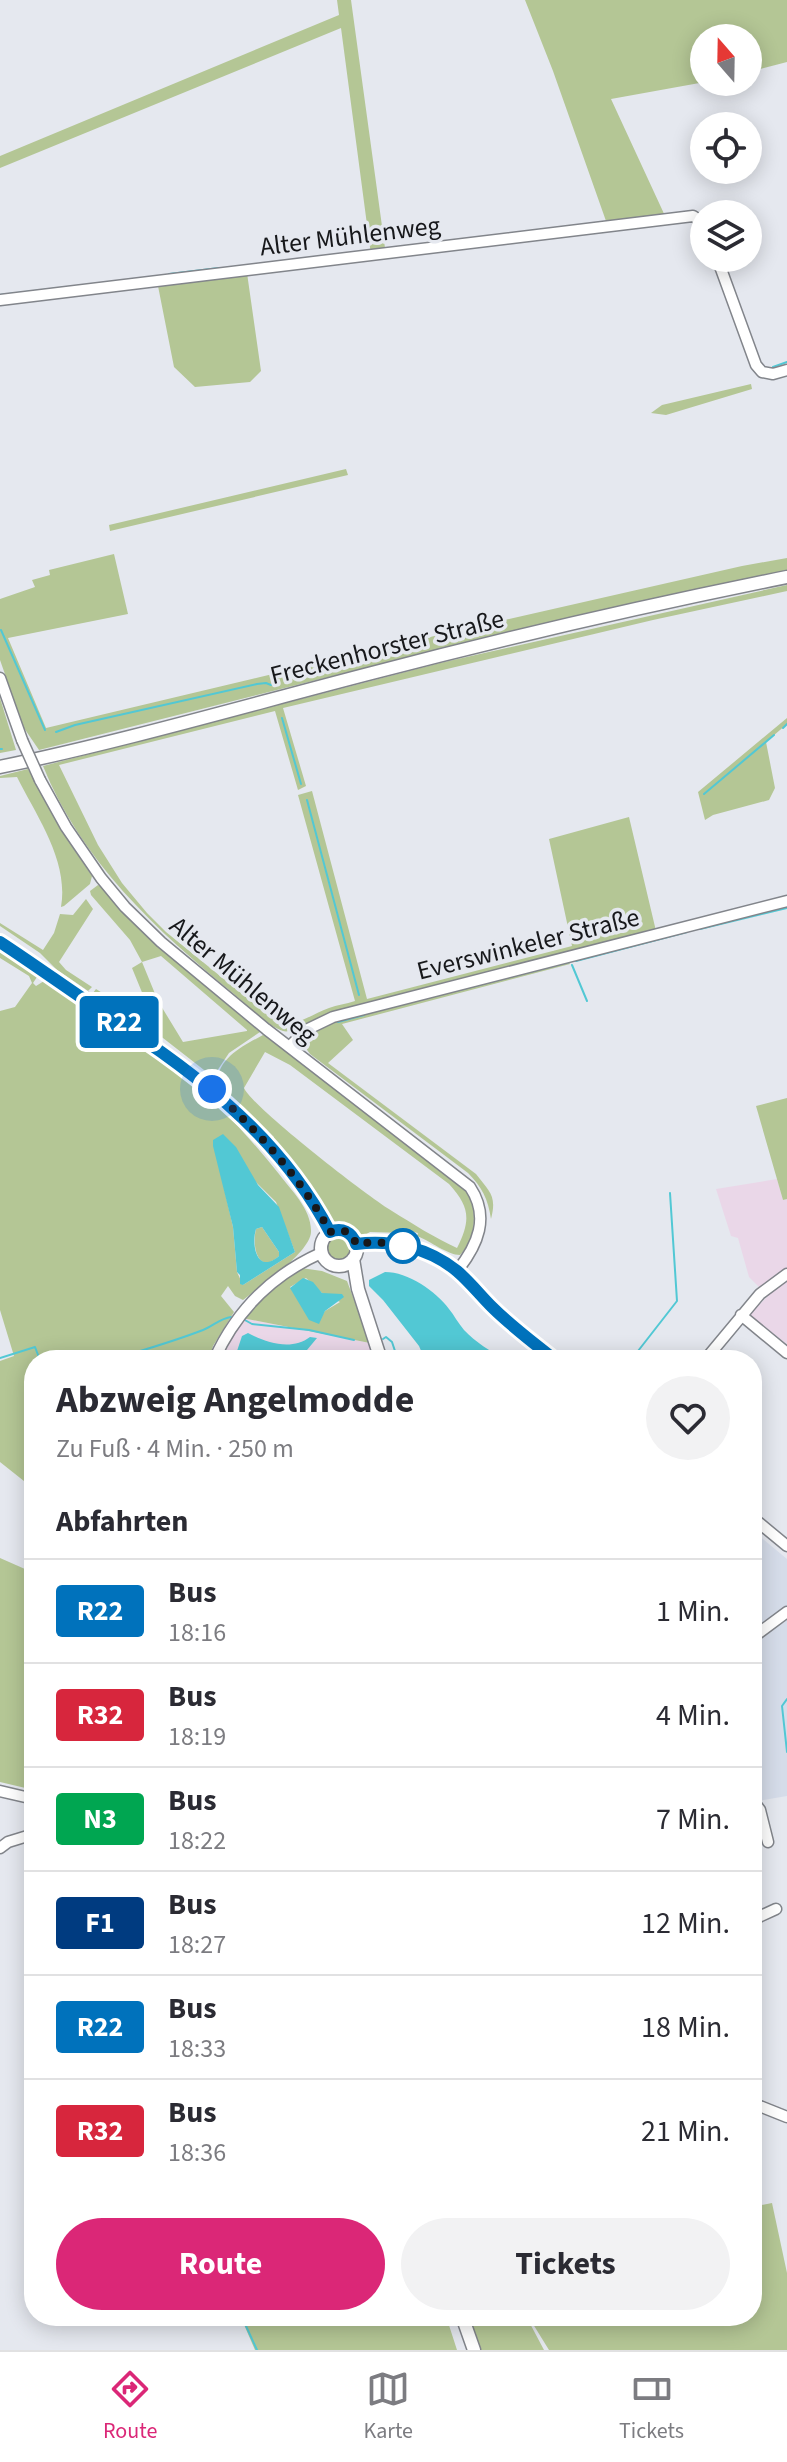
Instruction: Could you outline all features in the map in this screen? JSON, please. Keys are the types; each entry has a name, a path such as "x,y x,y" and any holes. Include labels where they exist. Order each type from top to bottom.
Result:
{"main road":[{"name":"Freckenhorster Straße","path":"0,767 555,628 787,577"},
{"path":"0,942 167,1054 212,1089 278,1157 330,1232"},
{"path":"358,1289 339,1266 328,1262 321,1253 322,1241 330,1232 346,1231 356,1244 353,1259 358,1289 378,1350"},
{"path":"339,1266 353,1259"},
{"path":"466,2326 474,2350"}],"street":[{"name":"Alter Mühlenweg","path":"0,300 690,216"},
{"path":"722,272 756,365 762,372 773,374 787,370"},
{"name":"Alter Mühlenweg","path":"0,678 40,780 76,843 125,907 181,960 470,1187 480,1208 481,1225 475,1244 457,1271"},
{"name":"Everswinkeler Straße","path":"289,1047 306,1030 333,1017 787,901"},
{"path":"356,1244 376,1242 414,1248 436,1257 457,1271 493,1308 543,1350"},
{"path":"219,1350 245,1308 288,1271 321,1253"},
{"path":"713,1350 772,1283 787,1274"},
{"path":"741,1315 787,1353"},
{"path":"762,1525 787,1546"},
{"path":"762,1631 787,1612"},
{"path":"0,1791 24,1797"},
{"path":"762,1818 768,1842"},
{"path":"0,1848 24,1837"},
{"path":"762,1915 776,1909"},
{"path":"762,2107 787,2117"}],"shaded area":[{"path":"777,1179 783,1200 787,1199 787,1344 749,1315 768,1296 749,1277 738,1238 731,1236 716,1189"},
{"path":"242,1318 370,1343 372,1350 226,1350"},
{"path":"762,1538 787,1559 787,1796 762,1800"}],"green space":[{"path":"337,0 351,0 385,248 606,221 525,0 787,0 787,62 762,68 762,24 690,24 690,85 611,99 666,218 371,255 341,28 0,168 0,156 339,15"},
{"path":"247,273 261,371 250,382 195,387 174,367 158,286"},
{"path":"751,384 752,389 666,415 651,413 662,405"},
{"path":"346,469 348,475 110,531 109,525"},
{"path":"114,554 128,614 8,638 46,728 742,566 787,558 787,570 376,665 39,750 24,728 0,660 0,599 35,587 32,580 50,575 49,570"},
{"path":"787,585 787,591 283,708 306,786 298,790 275,711 59,765 98,845 122,883 147,913 279,1024 299,1021 355,1001 298,795 312,791 367,999 572,946 549,839 629,817 656,931 328,1015 293,1030 277,1029 258,1015 149,919 78,833 43,766 440,663"},
{"path":"0,698 16,750 0,753"},
{"path":"787,718 787,724 766,742 775,788 769,800 705,820 698,792"},
{"path":"28,769 61,830 92,876 90,884 61,907 60,873 50,840 17,777 0,778"},
{"path":"98,885 103,887 159,945 260,1032 229,1053 213,1077 163,1038 93,993 96,989 140,1017 148,1007 132,968 142,962 130,940 90,891","holes":["161,956 247,1030 247,1031 183,1042 158,1001 142,962"]},
{"path":"86,899 93,909 59,962 92,987 88,991 0,926 0,923 43,950 54,933 60,914 73,915"},
{"path":"0,949 39,974 33,983 36,986 44,981 137,1042 202,1092 248,1137 295,1194 308,1216 311,1232 294,1259 243,1300 235,1296 228,1286 221,1296 234,1312 212,1350 24,1350 24,1481 0,1462 0,1361 14,1356 0,1310 0,1011 15,1007 32,983 29,976 0,958","holes":["213,1140 276,1202 295,1252 243,1285 237,1272 233,1227"]},
{"path":"568,960 570,964 342,1024 353,1040 328,1063 476,1174 491,1195 491,1219 484,1194 468,1173 310,1054 305,1047 308,1036 325,1024"},
{"path":"263,1035 271,1038 463,1187 472,1204 474,1222 470,1240 460,1255 406,1230 404,1233 370,1232 363,1236 335,1225 273,1142 274,1137 217,1082 227,1059","holes":["265,1052 290,1065 449,1184 461,1200 466,1214 465,1229 457,1248 360,1189 288,1132 244,1088"]},
{"path":"787,1098 787,1199 783,1200 756,1106"},
{"path":"262,1227 279,1252 279,1256 272,1261 261,1260 256,1250 256,1229"},
{"path":"339,1234 349,1238 353,1248 349,1258 339,1262 329,1258 325,1248 329,1238"},
{"path":"301,1268 322,1271 347,1281 370,1343 242,1318 273,1287","holes":["306,1278 322,1293 340,1302 323,1314 302,1306 290,1287"]},
{"path":"0,1558 24,1569 24,1788 0,1782"},
{"path":"772,2203 787,2273 787,2350 549,2350 534,2326 762,2326 762,2205"},
{"path":"245,2326 449,2326 457,2350 255,2350"},
{"path":"472,2326 531,2326 544,2350 481,2350"}],"water":[{"path":"223,1134 236,1147 258,1185 279,1207 295,1252 243,1285 237,1272 233,1227 213,1140","holes":["262,1227 279,1256 271,1261 261,1260 255,1250 256,1229"]},
{"path":"385,1272 412,1279 429,1289 469,1335 489,1350 421,1350 369,1286 369,1280"},
{"path":"303,1278 313,1282 322,1293 342,1294 344,1297 325,1311 319,1324 309,1320 290,1288"},
{"path":"248,1333 287,1345 310,1337 317,1338 307,1350 237,1350 242,1336"}],"waterway":[{"path":"169,274 219,268"},
{"path":"0,295 119,281"},
{"path":"773,367 787,362"},
{"path":"1,630 45,730"},
{"path":"56,732 257,684 271,685"},
{"path":"282,718 301,784"},
{"path":"783,728 787,724"},
{"path":"704,794 774,735"},
{"path":"307,800 359,995"},
{"path":"700,929 787,908"},
{"path":"576,961 687,932"},
{"path":"455,991 569,962"},
{"path":"572,965 587,1001"},
{"path":"364,1014 446,993"},
{"path":"338,1022 364,1015"},
{"path":"639,1350 677,1301 670,1193"},
{"path":"143,1350 231,1317"},
{"path":"243,1319 252,1324 309,1330 354,1340"},
{"path":"383,1339 386,1337 392,1342 395,1350"},
{"path":"25,1350 35,1347 36,1350"},
{"path":"0,1358 24,1350"},
{"path":"787,1699 782,1706 787,1752"},
{"path":"246,2326 257,2350"}],"bus line":[{"name":"R22","path":"0,942 167,1054 212,1089 263,1138 304,1191 330,1232 346,1231 356,1244 395,1244 436,1257 457,1271 493,1308 543,1350"}],"route":[{"path":"212,1089 263,1138 304,1191 330,1232 346,1231 356,1244 376,1242 403,1246"}]}
